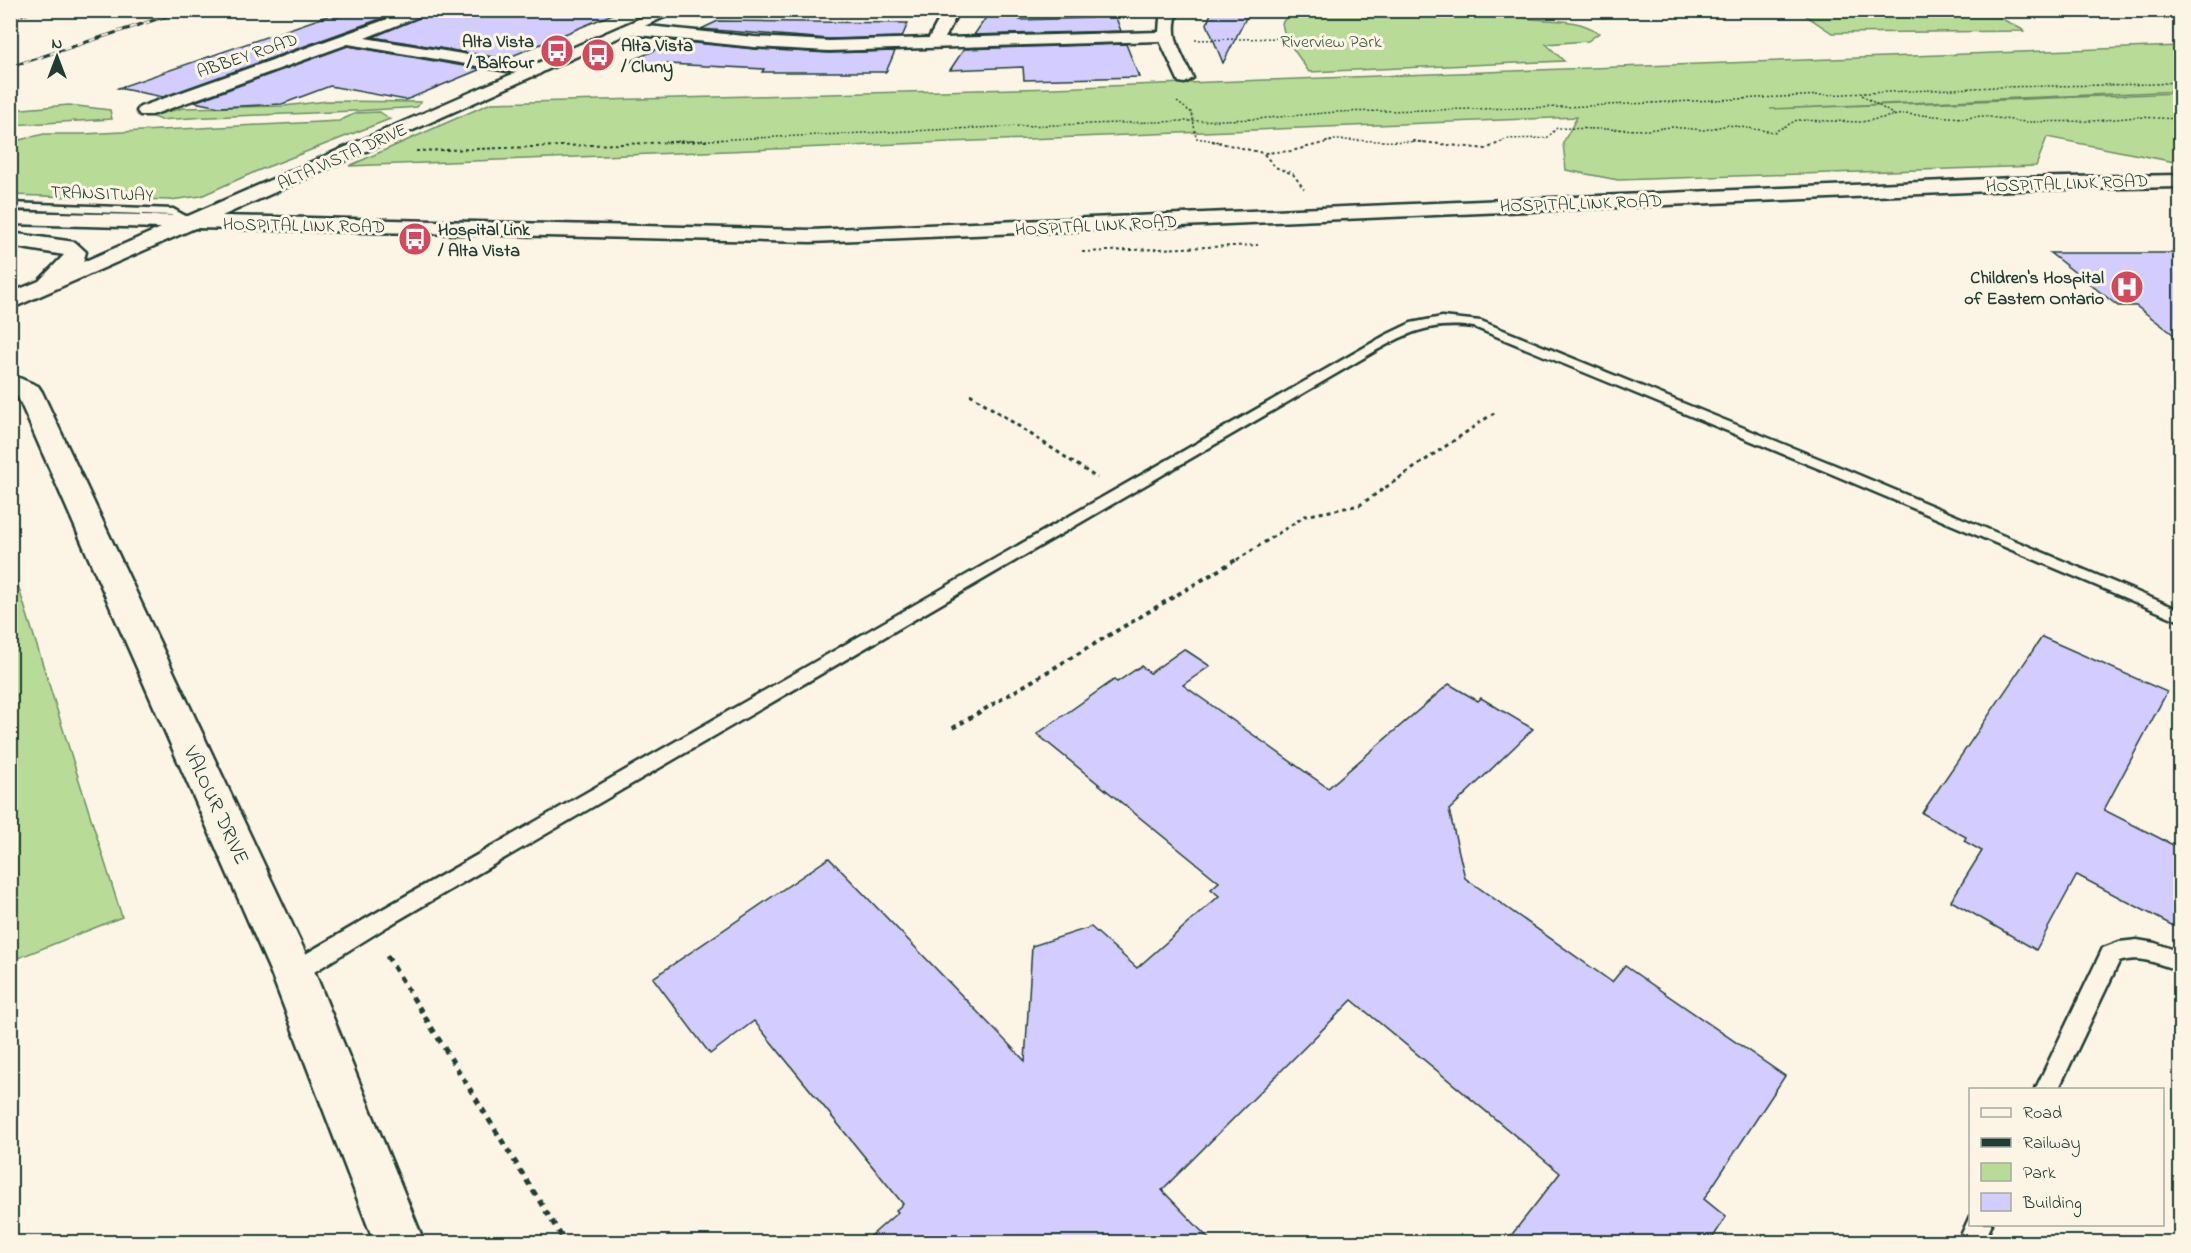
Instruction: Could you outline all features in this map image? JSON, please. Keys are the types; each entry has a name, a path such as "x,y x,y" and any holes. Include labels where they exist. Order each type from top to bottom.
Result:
{"street":[{"name":"ABBEY ROAD","path":"146,111 428,10"},
{"name":"ALTA VISTA DRIVE","path":"10,302 673,10"},
{"path":"934,44 952,10"},
{"path":"1173,10 1166,20 1166,36 1185,78"},
{"path":"629,29 754,42 829,46 1166,36"},
{"path":"349,40 536,70"},
{"name":"HOSPITAL LINK ROAD","path":"10,218 811,236 2024,183 2181,181"},
{"path":"10,238 67,247 75,252 75,257 68,266 41,288"},
{"name":"VALOUR DRIVE","path":"10,382 29,392 293,973 399,1242"}],"lane":[{"name":"TRANSITWAY","path":"10,206 173,212 190,222"},
{"path":"293,973 1404,330 1429,321 1460,321 1477,324 1837,471 2181,616"},
{"path":"2046,1088 2111,955 2118,951 2133,949 2181,962"},
{"path":"1971,1242 1979,1226"}],"path":[{"path":"10,19 43,10"},
{"path":"1191,40 1281,38"},
{"path":"415,151 811,137 1020,126 1256,119 1336,112 1564,107 1985,88 2158,84 2181,81"},
{"path":"1862,95 1896,116"},
{"path":"1196,138 1232,144 1263,153 1291,151 1335,140 1406,140 1486,149 1506,139 1547,138 1557,128 1648,130 1671,127 1704,130 1728,125 1774,132 1797,120 1861,122 1903,114 1965,118 1982,116 2025,122 2092,121 2138,117 2181,118"},
{"path":"1263,153 1275,167 1293,174 1308,195"},
{"path":"970,394 1121,493"},
{"path":"953,728 1210,576 1305,516 1360,506 1494,412"},
{"path":"387,956 565,1242"}],"green space":[{"name":"Riverview Park","path":"1507,10 1526,18 1587,26 1599,33 1588,41 1546,44 1564,61 1309,72 1285,37 1282,23 1291,11"},
{"path":"1799,11 1987,11 2025,31 1832,33"},
{"path":"2180,46 2180,91 1770,109 2180,93 2180,163 2047,137 2036,166 1618,180 1566,170 1563,143 1577,117 349,166 491,103 1054,88"},
{"path":"328,101 421,102 417,107 353,111 160,120 151,116 183,108 284,106"},
{"path":"69,105 110,110 112,119 11,125 11,110"},
{"path":"380,112 390,119 257,171 201,196 170,200 11,195 11,142 44,134 339,121 356,113"},
{"path":"10,560 122,917 18,958 11,968"}],"building":[{"path":"357,10 405,10 163,97 118,88 330,15 338,17"},
{"path":"437,10 620,11 505,59 373,37"},
{"path":"991,10 1026,10 1020,20 1091,18 1095,10 1113,10 1121,31 974,35"},
{"path":"1212,10 1250,10 1223,63 1207,24"},
{"path":"718,21 908,23 902,37 829,39 701,29"},
{"path":"675,41 754,49 829,53 895,51 886,72 762,72 764,69 629,62"},
{"path":"1126,44 1139,77 1024,80 1023,67 950,70 964,49"},
{"path":"348,46 481,69 406,100 330,86 282,104 219,107 194,102"},
{"path":"2050,253 2181,253 2181,340 2136,306 2118,306"},
{"path":"2042,637 2167,692 2104,810 2181,849 2181,930 2077,875 2036,950 1951,901 1982,851 1964,841 1966,837 1922,813"},
{"path":"1184,649 1210,666 1183,685 1328,788 1449,684 1478,701 1481,698 1533,729 1449,810 1465,878 1612,982 1625,966 1785,1076 1704,1199 1726,1217 1710,1242 1506,1242 1560,1173 1352,1000 1162,1190 1212,1242 864,1242 898,1212 896,1210 903,1204 754,1021 710,1054 653,978 829,858 1025,1061 1032,946 1091,927 1137,968 1219,896 1211,889 1219,882 1037,734 1114,680 1117,682 1141,666 1150,673"}],"railway":[{"path":"10,67 185,10"}],"place":[{"name":"Alta Vista / Balfour","path":"557,51"},
{"name":"Alta Vista / Cluny","path":"598,55"},
{"name":"Hospital Link / Alta Vista","path":"415,239"},
{"name":"Children's Hospital of Eastern Ontario","path":"2127,287"}]}
